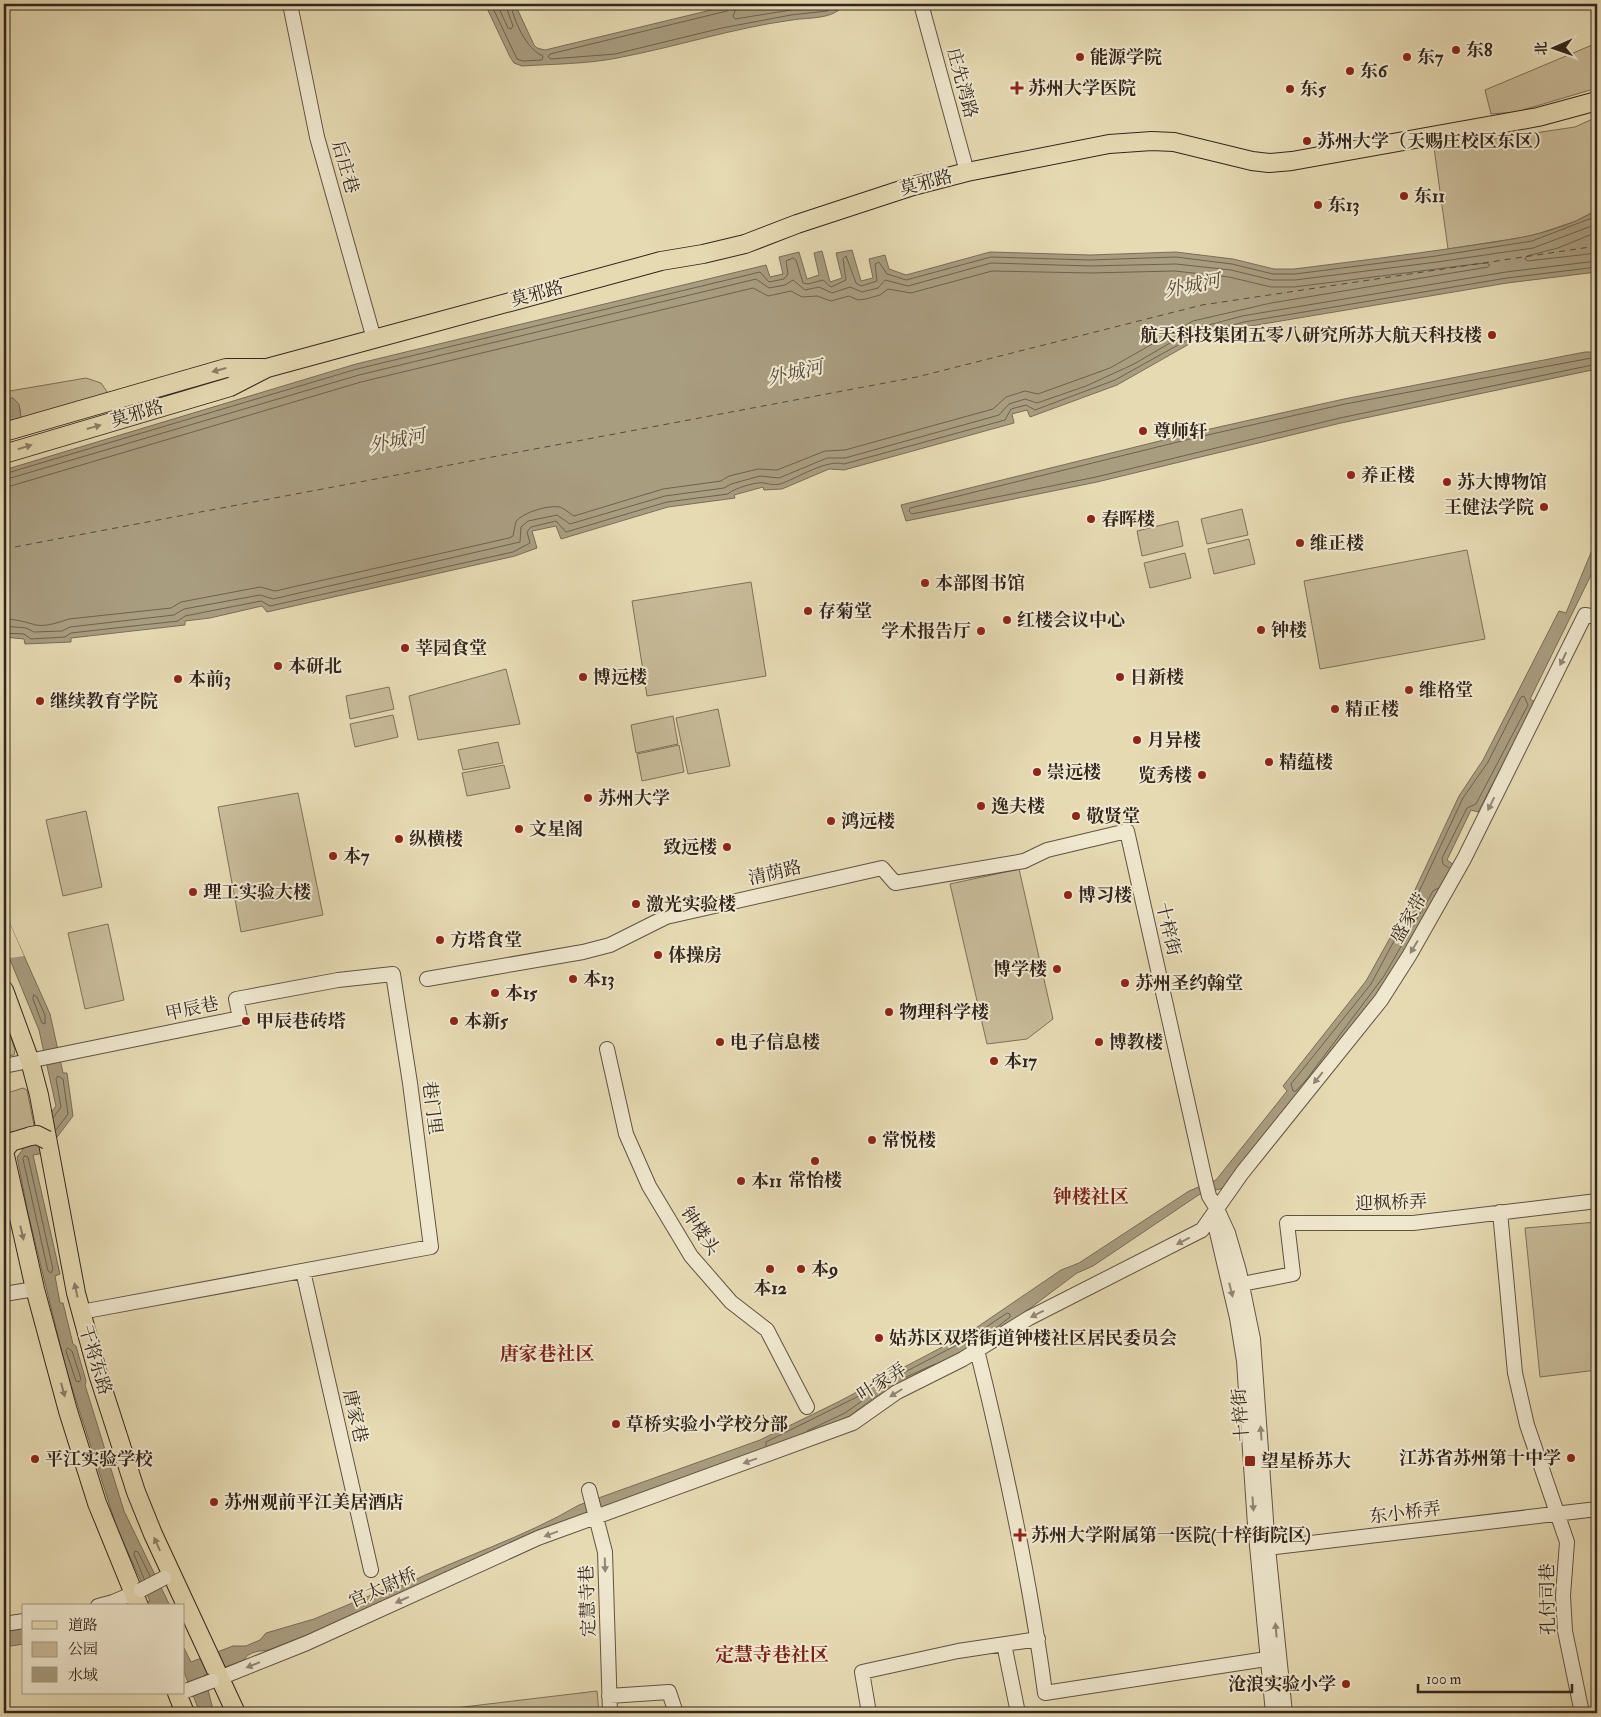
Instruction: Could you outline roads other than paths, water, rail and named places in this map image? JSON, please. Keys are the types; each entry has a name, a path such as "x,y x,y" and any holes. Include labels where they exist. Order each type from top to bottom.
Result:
{"main road":[{"name":"莫邪路","path":"4,454 230,387 267,368 661,261 746,244 895,191 967,172 1109,144 1152,141 1174,142 1269,163 1292,162 1538,117 1597,101"},
{"name":"莫邪路","path":"4,432 226,368 267,368"},
{"name":"干将东路","path":"4,990 35,1060 41,1109 42,1143 95,1366 136,1492 168,1576 183,1604"},
{"path":"42,1143 11,1142 4,1151 35,1289 97,1503 138,1597"},
{"name":"干将东路","path":"185,1607 206,1645 217,1677 236,1713"},
{"path":"182,1694 184,1713"}],"street":[{"name":"后庄巷","path":"290,4 316,137 374,339"},
{"name":"庄先湾路","path":"921,4 967,172"},
{"name":"盛家带","path":"1217,1209 1242,1173 1381,1000 1409,956 1464,859 1591,616"},
{"name":"十梓街","path":"1127,831 1205,1180 1209,1196 1228,1232 1242,1284 1253,1339 1257,1370 1263,1548"},
{"name":"清荫路","path":"427,979 592,950 610,945 666,917 882,868 895,883 1024,861 1047,850 1127,831"},
{"name":"甲辰巷","path":"35,1060 240,1018 236,999 338,980 393,974"},
{"name":"巷门里","path":"303,1271 431,1247 410,1082 393,974"},
{"name":"钟楼头","path":"607,1049 626,1134 649,1186 690,1256 731,1302 766,1330 807,1407"},
{"path":"4,1066 35,1060"},
{"name":"迎枫桥弄","path":"1242,1284 1293,1274 1287,1223 1413,1223 1597,1201"},
{"name":"十梓街","path":"1217,1209 1215,1224 1238,1318 1244,1361 1273,1658 1273,1713"},
{"name":"叶家弄","path":"593,1505 853,1423 897,1392 977,1350 1029,1318 1202,1230 1217,1209"},
{"name":"孔付司巷","path":"1500,1212 1515,1373 1527,1425 1567,1542 1563,1596 1565,1631 1582,1713"},
{"path":"81,1312 303,1271"},
{"name":"唐家巷","path":"303,1271 371,1570"},
{"path":"4,1294 35,1289"},
{"path":"977,1350 1002,1448 1038,1639 1045,1693 1273,1658"},
{"name":"官太尉桥","path":"185,1692 217,1677 307,1643 538,1538 593,1505"},
{"name":"定慧寺巷","path":"593,1505 605,1552 610,1713"},
{"name":"东小桥弄","path":"1263,1548 1597,1510"},
{"path":"107,1604 138,1597 168,1576"},
{"path":"4,1624 22,1621"},
{"path":"868,1713 862,1672 958,1651 1038,1639"},
{"path":"1004,1644 1018,1713"},
{"name":"十梓街","path":"1273,1658 1285,1713"},
{"path":"609,1696 669,1692 676,1713"}],"water":[{"path":"485,4 515,4 534,45 545,50 736,4 845,4 834,13 828,15 770,23 617,58 582,63 522,66 514,63 510,57"},
{"name":"外城河","path":"1597,210 1597,272 1507,283 1245,327 1198,339 1117,385 1030,417 1027,410 1012,414 1014,423 844,470 829,469 782,489 764,490 763,487 734,495 735,498 668,507 561,539 556,526 532,531 537,548 515,556 267,612 262,606 210,618 185,621 185,625 71,638 71,642 25,644 24,639 4,637 4,470 356,364 766,265 770,277 783,274 779,257 799,252 807,279 819,275 814,253 822,251 830,282 842,278 836,253 852,250 861,281 873,278 869,259 885,255 889,269 906,275 990,252 1090,255 1176,252 1233,259 1274,269 1294,269 1514,239 1548,231"},
{"path":"1585,352 1597,352 1597,369 1341,423 1097,482 906,521 901,505 1192,433 1344,399"},
{"path":"4,398 13,398 19,404 21,418 4,423"},
{"path":"1597,538 1597,563 1530,699 1535,702 1478,812 1471,810 1447,860 1457,867 1388,979 1356,1024 1228,1187 1200,1194 1093,1266 1077,1273 985,1342 875,1397 848,1417 789,1445 269,1650 252,1653 244,1660 204,1675 214,1713 200,1713 185,1675 185,1650 191,1662 233,1646 246,1646 260,1640 266,1633 314,1619 400,1583 402,1586 536,1528 579,1505 760,1440 838,1402 967,1334 1061,1270 1079,1263 1189,1191 1216,1180 1287,1091 1283,1086 1366,981 1405,911 1459,796 1483,760 1559,611 1566,613"},
{"path":"4,911 50,1014 63,1073 67,1073 73,1116 45,1153 33,1155 60,1274 55,1276 60,1303 63,1303 73,1344 76,1346 86,1381 85,1385 124,1511 169,1604 136,1604 150,1601 117,1528 66,1369 28,1213 17,1157 56,1106 39,1030 4,945"},
{"path":"22,1628 22,1644 4,1647 4,1631"}],"place":[{"name":"东8","path":"1456,50"},
{"name":"能源学院","path":"1080,57"},
{"name":"东7","path":"1407,57"},
{"name":"东6","path":"1350,71"},
{"name":"苏州大学医院","path":"1017,88"},
{"name":"东5","path":"1290,89"},
{"name":"苏州大学（天赐庄校区东区）","path":"1307,141"},
{"name":"东11","path":"1404,196"},
{"name":"东13","path":"1318,205"},
{"name":"航天科技集团五零八研究所苏大航天科技楼","path":"1492,335"},
{"name":"尊师轩","path":"1143,431"},
{"name":"养正楼","path":"1351,475"},
{"name":"苏大博物馆","path":"1447,482"},
{"name":"王健法学院","path":"1544,507"},
{"name":"春晖楼","path":"1091,519"},
{"name":"维正楼","path":"1300,543"},
{"name":"本部图书馆","path":"925,583"},
{"name":"存菊堂","path":"808,611"},
{"name":"红楼会议中心","path":"1007,620"},
{"name":"钟楼","path":"1261,630"},
{"name":"学术报告厅","path":"981,631"},
{"name":"莘园食堂","path":"405,648"},
{"name":"本研北","path":"278,666"},
{"name":"博远楼","path":"583,677"},
{"name":"日新楼","path":"1120,677"},
{"name":"本前3","path":"178,679"},
{"name":"维格堂","path":"1409,690"},
{"name":"继续教育学院","path":"40,701"},
{"name":"精正楼","path":"1335,709"},
{"name":"月异楼","path":"1137,740"},
{"name":"精蕴楼","path":"1269,762"},
{"name":"崇远楼","path":"1037,772"},
{"name":"览秀楼","path":"1202,775"},
{"name":"苏州大学","path":"588,798"},
{"name":"逸夫楼","path":"981,806"},
{"name":"敬贤堂","path":"1076,816"},
{"name":"鸿远楼","path":"831,821"},
{"name":"文星阁","path":"519,829"},
{"name":"纵横楼","path":"399,839"},
{"name":"致远楼","path":"727,847"},
{"name":"本7","path":"333,856"},
{"name":"理工实验大楼","path":"193,892"},
{"name":"博习楼","path":"1068,895"},
{"name":"激光实验楼","path":"636,904"},
{"name":"方塔食堂","path":"440,940"},
{"name":"体操房","path":"658,955"},
{"name":"博学楼","path":"1057,969"},
{"name":"本13","path":"573,979"},
{"name":"苏州圣约翰堂","path":"1125,983"},
{"name":"本15","path":"495,993"},
{"name":"物理科学楼","path":"889,1012"},
{"name":"甲辰巷砖塔","path":"246,1021"},
{"name":"本新5","path":"454,1021"},
{"name":"电子信息楼","path":"720,1042"},
{"name":"博教楼","path":"1099,1042"},
{"name":"本17","path":"994,1061"},
{"name":"常悦楼","path":"872,1140"},
{"name":"常怡楼","path":"815,1161"},
{"name":"本11","path":"741,1181"},
{"name":"本12","path":"770,1269"},
{"name":"本9","path":"801,1269"},
{"name":"姑苏区双塔街道钟楼社区居民委员会","path":"879,1338"},
{"name":"草桥实验小学校分部","path":"616,1424"},
{"name":"江苏省苏州第十中学","path":"1571,1458"},
{"name":"平江实验学校","path":"35,1459"},
{"name":"望星桥苏大","path":"1250,1461"},
{"name":"苏州观前平江美居酒店","path":"214,1502"},
{"name":"苏州大学附属第一医院(十梓街院区)","path":"1020,1535"},
{"name":"沧浪实验小学","path":"1346,1684"}],"district":[{"name":"钟楼社区","path":"1091,1197"},
{"name":"唐家巷社区","path":"547,1354"},
{"name":"定慧寺巷社区","path":"772,1655"}]}
